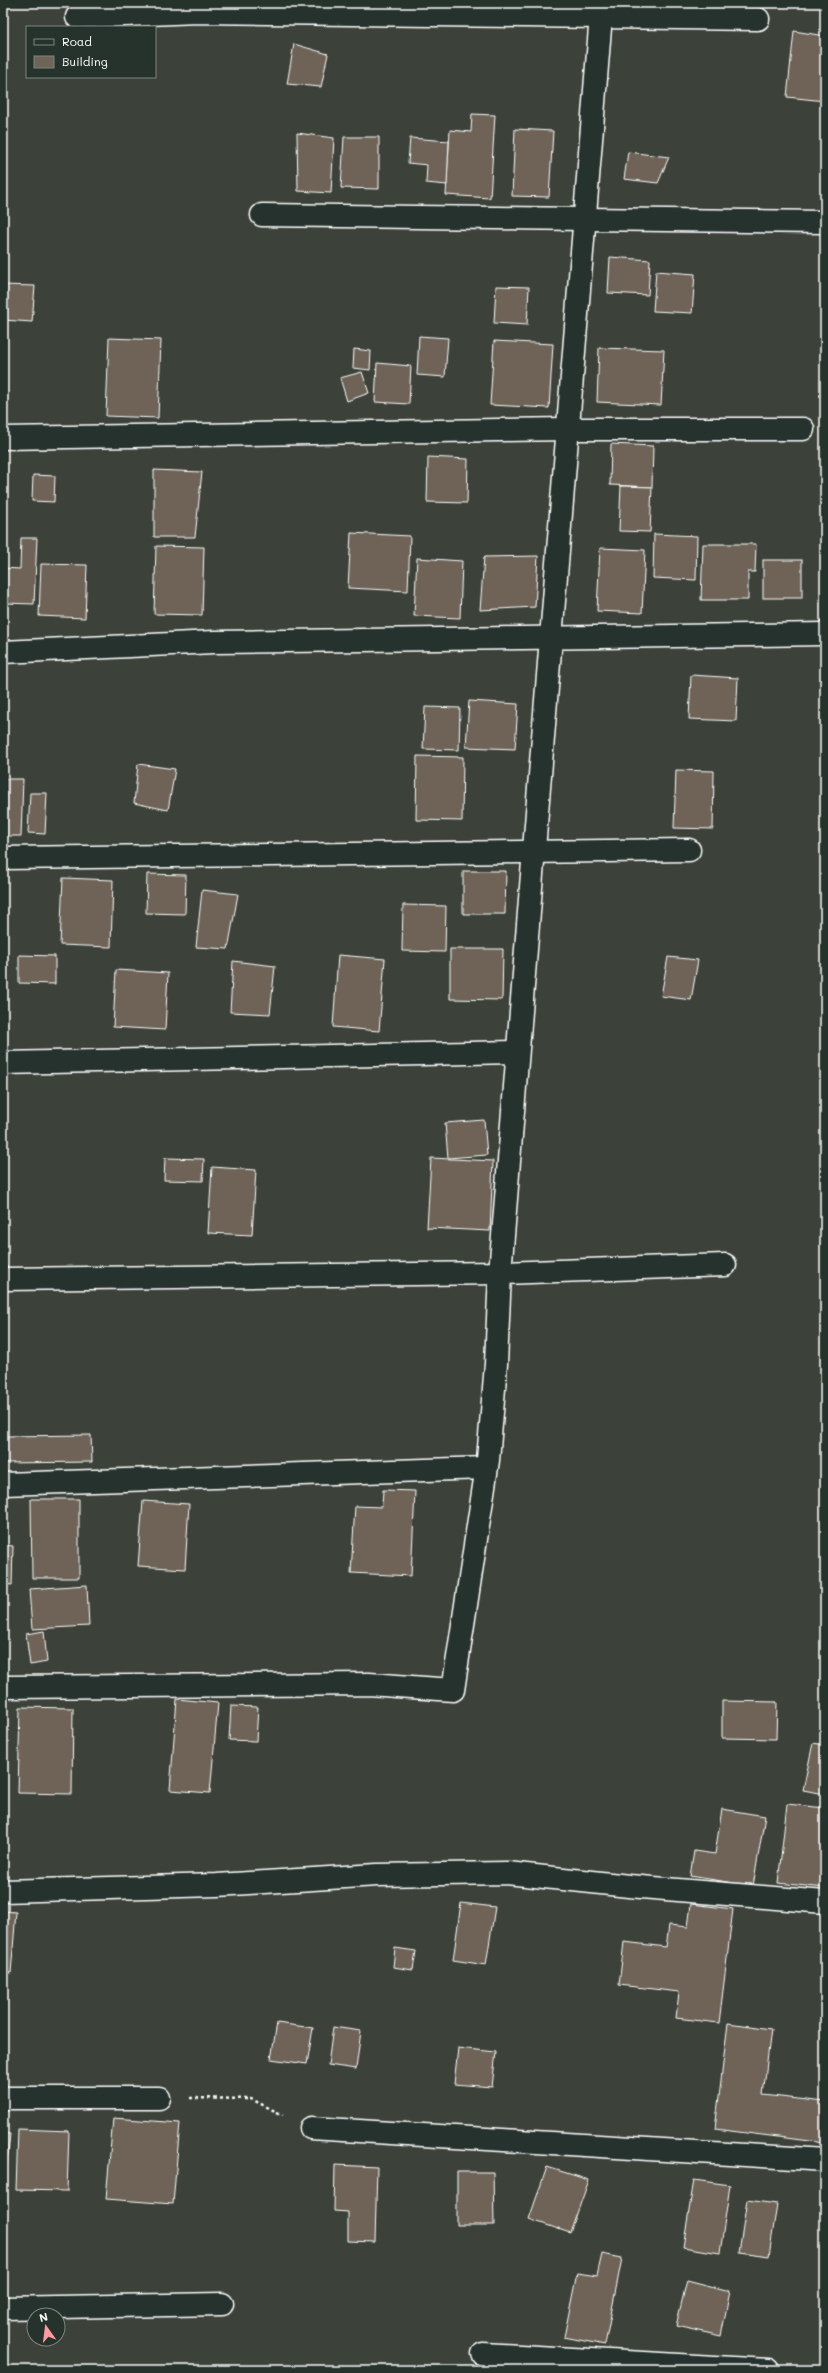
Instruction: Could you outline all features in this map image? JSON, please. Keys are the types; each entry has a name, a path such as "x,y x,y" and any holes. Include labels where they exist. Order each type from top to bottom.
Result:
{"street":[{"path":"77,17 197,12 602,10 758,19"},
{"path":"3,1687 369,1684 453,1690 486,1468 496,1364 500,1273 517,1052 602,10"},
{"path":"262,215 825,222"},
{"path":"3,438 568,429 803,430"},
{"path":"3,652 214,642 550,639 825,634"},
{"path":"3,858 689,850"},
{"path":"3,1063 517,1052"},
{"path":"3,1279 500,1273 725,1265"},
{"path":"3,1484 486,1468"},
{"path":"3,1891 217,1885 377,1875 507,1873 628,1886 825,1902"},
{"path":"3,2098 159,2098"},
{"path":"310,2128 825,2160"},
{"path":"3,2308 222,2304"},
{"path":"483,2354 768,2370"}],"path":[{"path":"159,2098 251,2099 310,2128"}],"building":[{"path":"794,31 825,36 825,101 787,97"},
{"path":"294,44 328,54 321,87 287,84"},
{"path":"472,114 495,115 490,198 446,195 450,130 471,132"},
{"path":"515,129 553,131 549,197 512,196"},
{"path":"297,133 334,138 331,193 298,191"},
{"path":"344,137 379,137 379,189 341,188"},
{"path":"410,138 449,141 447,185 426,183 427,165 408,163"},
{"path":"628,152 669,157 658,183 624,179"},
{"path":"610,257 650,260 648,295 608,293"},
{"path":"656,271 695,274 692,313 653,311"},
{"path":"3,285 35,286 32,322 3,320"},
{"path":"496,286 529,287 527,325 494,323"},
{"path":"419,336 448,338 445,377 417,375"},
{"path":"109,338 161,340 158,418 106,416"},
{"path":"494,341 553,344 549,408 490,405"},
{"path":"599,348 664,350 661,405 597,402"},
{"path":"354,349 371,351 370,370 353,368"},
{"path":"377,363 411,366 409,404 375,402"},
{"path":"362,372 369,393 347,401 340,378"},
{"path":"611,444 653,446 652,487 610,485"},
{"path":"428,457 468,459 467,503 427,502"},
{"path":"154,470 202,472 195,537 154,537"},
{"path":"33,475 55,476 54,502 32,501"},
{"path":"621,486 652,487 650,532 619,531"},
{"path":"351,533 410,536 408,591 348,588"},
{"path":"654,534 697,536 696,580 653,578"},
{"path":"21,538 37,538 34,604 3,603 3,568 20,569"},
{"path":"703,544 756,544 755,572 748,572 748,600 701,600"},
{"path":"156,546 204,547 202,615 154,614"},
{"path":"600,548 645,550 642,613 597,611"},
{"path":"538,556 535,607 480,610 484,557"},
{"path":"417,558 462,561 460,618 414,616"},
{"path":"763,560 802,560 802,598 763,598"},
{"path":"41,564 87,565 85,618 39,616"},
{"path":"691,675 738,678 736,721 689,719"},
{"path":"469,701 518,704 515,749 466,747"},
{"path":"425,707 460,708 459,750 423,749"},
{"path":"417,756 463,757 462,821 416,820"},
{"path":"138,764 175,769 168,810 134,803"},
{"path":"676,770 714,771 713,829 674,828"},
{"path":"3,779 23,779 21,836 3,836"},
{"path":"30,793 47,793 45,834 28,833"},
{"path":"463,871 506,871 505,914 463,914"},
{"path":"147,874 186,875 185,914 146,913"},
{"path":"63,878 113,880 111,947 60,945"},
{"path":"202,890 238,894 228,949 196,947"},
{"path":"403,905 446,906 445,952 402,951"},
{"path":"450,949 503,949 502,1000 450,999"},
{"path":"19,955 55,956 55,984 19,983"},
{"path":"338,955 385,959 379,1031 333,1027"},
{"path":"668,957 698,960 691,1000 661,996"},
{"path":"233,961 275,966 270,1014 230,1012"},
{"path":"116,970 168,973 165,1030 113,1027"},
{"path":"484,1120 487,1155 448,1158 445,1123"},
{"path":"165,1158 204,1159 203,1181 164,1180"},
{"path":"431,1158 493,1161 490,1231 427,1228"},
{"path":"212,1167 256,1170 252,1235 208,1233"},
{"path":"91,1435 92,1462 3,1463 3,1436"},
{"path":"383,1490 415,1491 411,1576 351,1573 355,1506 382,1507"},
{"path":"31,1499 79,1499 79,1578 32,1578"},
{"path":"143,1501 189,1504 185,1569 138,1566"},
{"path":"3,1545 13,1546 12,1585 3,1584"},
{"path":"87,1585 89,1626 32,1629 29,1589"},
{"path":"44,1631 47,1662 30,1665 26,1634"},
{"path":"177,1699 218,1703 210,1793 170,1790"},
{"path":"722,1701 777,1702 776,1739 722,1738"},
{"path":"231,1706 258,1707 256,1741 229,1740"},
{"path":"20,1707 73,1708 72,1794 18,1793"},
{"path":"813,1743 825,1745 825,1794 803,1790"},
{"path":"787,1804 825,1808 825,1888 778,1883"},
{"path":"722,1809 765,1816 753,1886 690,1876 694,1851 715,1854"},
{"path":"461,1903 495,1907 486,1965 453,1960"},
{"path":"691,1904 733,1909 719,2023 676,2018 679,1992 619,1985 624,1942 666,1947 669,1925 688,1927"},
{"path":"3,1911 16,1912 11,1973 3,1972"},
{"path":"395,1948 416,1951 413,1970 393,1967"},
{"path":"277,2023 313,2028 307,2064 271,2059"},
{"path":"728,2023 771,2029 763,2095 825,2102 825,2143 715,2129"},
{"path":"333,2027 361,2031 356,2069 328,2065"},
{"path":"458,2048 496,2052 492,2087 454,2084"},
{"path":"113,2118 180,2123 173,2204 106,2199"},
{"path":"18,2129 69,2131 67,2191 16,2190"},
{"path":"3,2133 10,2134 3,2201"},
{"path":"335,2165 377,2167 375,2242 348,2241 348,2212 334,2211"},
{"path":"547,2167 589,2180 570,2233 529,2219"},
{"path":"457,2172 493,2172 494,2225 457,2225"},
{"path":"694,2180 730,2185 720,2253 683,2247"},
{"path":"747,2200 777,2204 769,2256 739,2252"},
{"path":"602,2254 622,2258 605,2345 564,2337 577,2273 597,2276"},
{"path":"687,2280 730,2291 721,2336 676,2326"}]}
